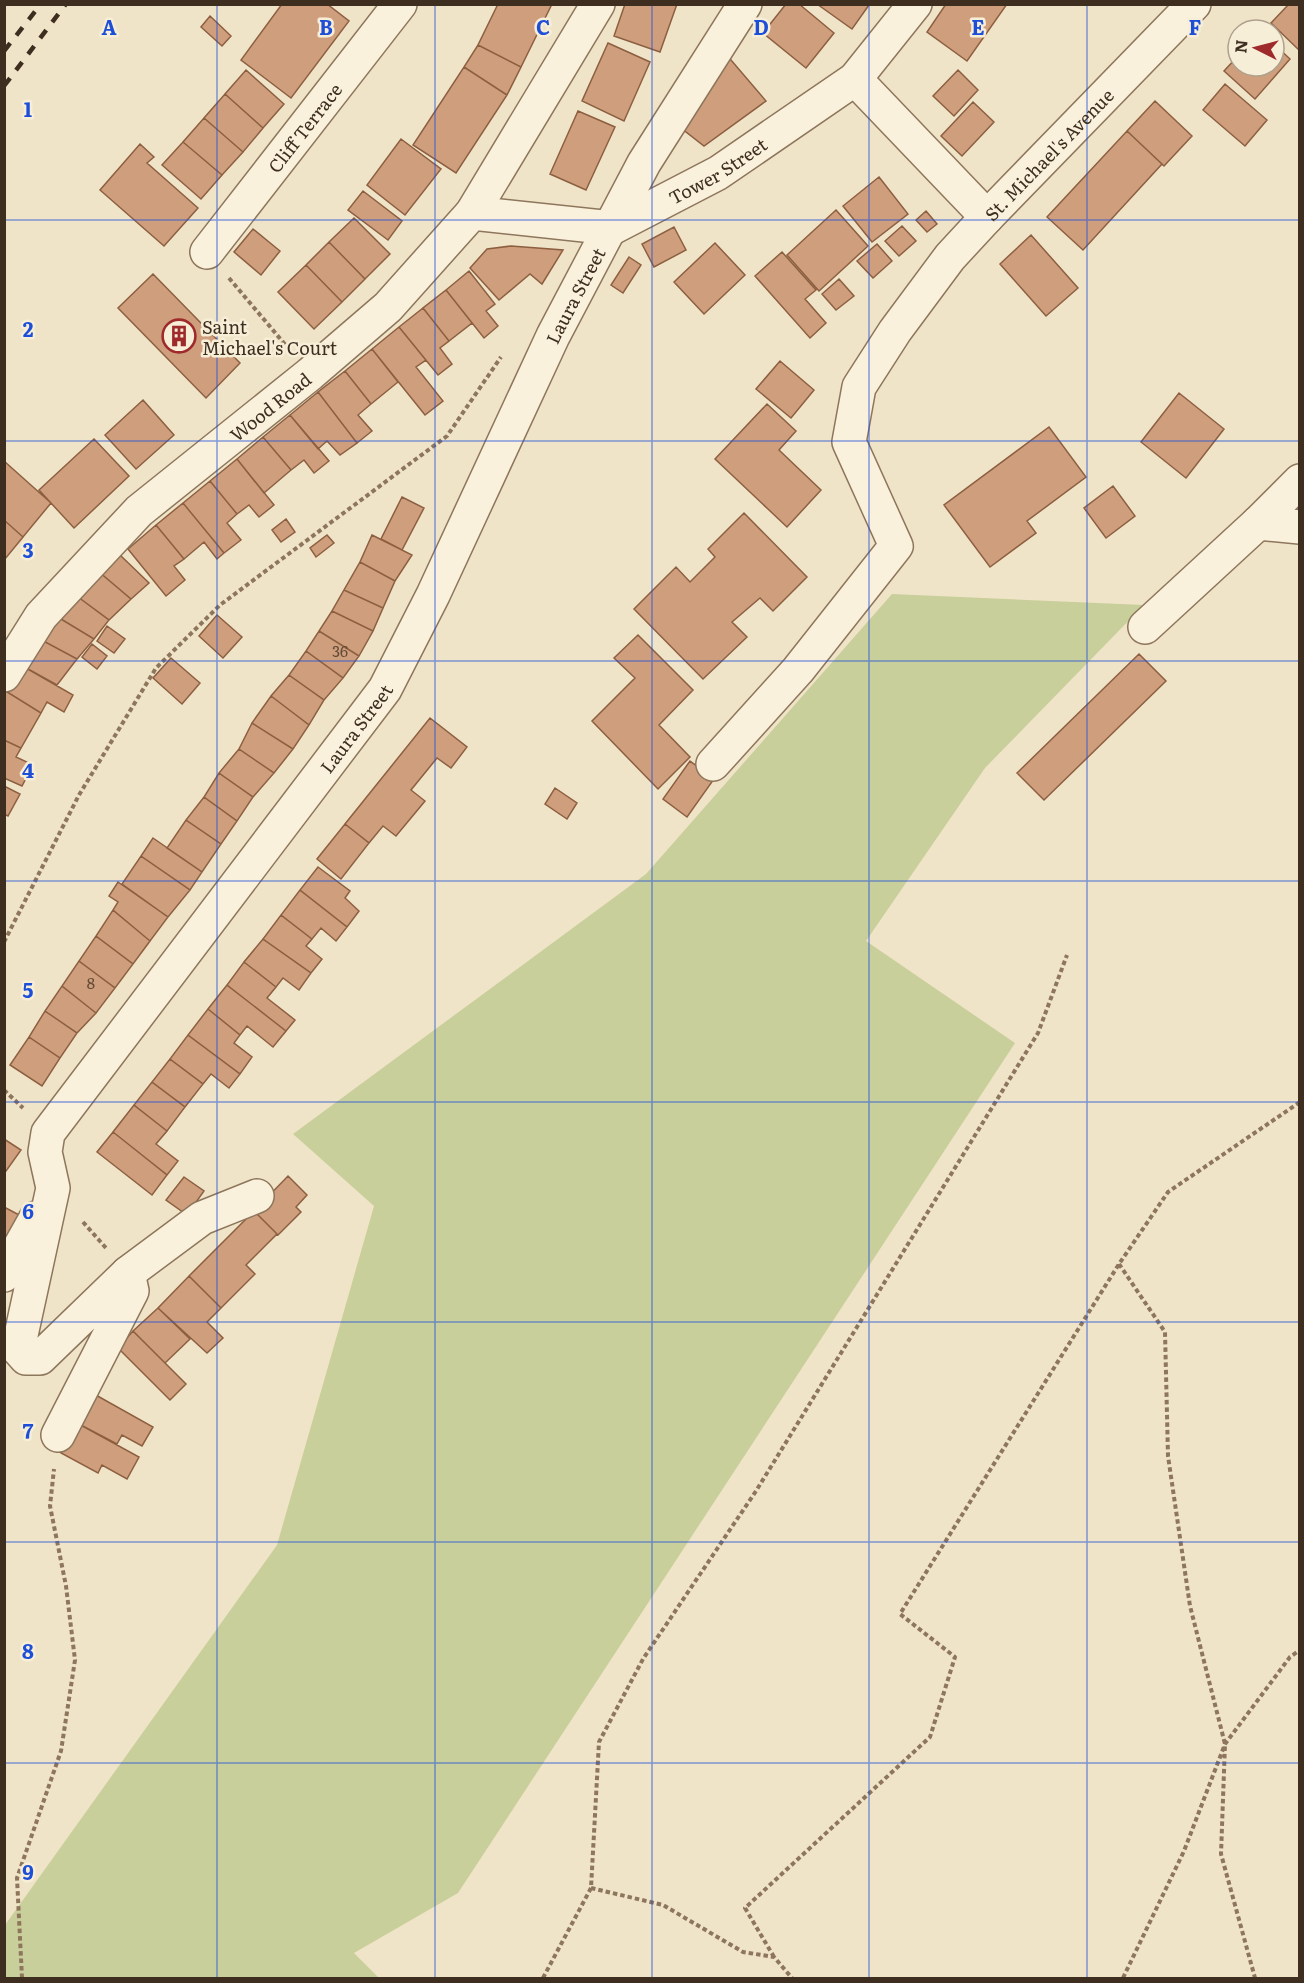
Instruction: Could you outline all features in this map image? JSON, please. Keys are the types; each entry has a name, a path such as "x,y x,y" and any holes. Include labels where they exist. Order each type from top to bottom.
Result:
{"street":[{"name":"Cliff Terrace","path":"207,252 400,4"},
{"name":"Wood Road","path":"4,675 41,616 139,511 310,374 388,307 472,213 598,4"},
{"name":"Laura Street","path":"53,1188 45,1152 48,1132 385,689 433,595 553,336 612,228 644,163 745,4"},
{"name":"Tower Street","path":"612,228 718,174 855,79 915,4"},
{"name":"St. Michael's Avenue","path":"855,79 987,217 1194,4"},
{"path":"472,213 612,228"},
{"path":"713,764 798,670 896,546 849,442 859,387 902,322 950,257 987,217"},
{"path":"1145,627 1258,523 1299,481"},
{"path":"1258,523 1299,527"},
{"path":"53,1188 18,1349 26,1358 40,1358 128,1273 202,1218 256,1196"},
{"path":"4,1275 53,1188"},
{"path":"58,1435 132,1291 128,1273"}],"path":[{"path":"207,252 310,374"},
{"path":"4,942 79,795 156,668 220,605 447,436 505,352"},
{"path":"543,1978 591,1888 599,1742 643,1659 756,1491 1038,1033 1067,955"},
{"path":"792,1978 774,1957 745,1908 930,1737 955,1657 900,1614 1119,1264 1167,1192 1299,1102"},
{"path":"53,1188 128,1273"},
{"path":"1119,1264 1165,1332 1170,1468 1190,1606 1225,1744 1221,1854 1255,1978"},
{"path":"22,1978 17,1878 61,1751 75,1660 66,1586 50,1506 58,1435"},
{"path":"1123,1978 1184,1851 1225,1744 1290,1657 1299,1650"},
{"path":"591,1888 663,1905 742,1952 774,1957"}],"green space":[{"path":"892,594 1144,605 985,768 866,941 1015,1043 458,1893 354,1953 379,1978 5,1978 5,1925 277,1545 374,1206 293,1134 646,874"}],"building":[{"path":"282,4 327,4 349,21 291,98 241,60"},
{"path":"498,4 552,4 521,67 478,45"},
{"path":"625,4 677,4 660,52 614,36"},
{"path":"786,4 799,4 834,33 806,68 763,33"},
{"path":"817,4 868,4 869,5 852,29"},
{"path":"946,4 1007,4 967,61 927,32"},
{"path":"1289,4 1300,4 1300,51 1286,37 1286,18 1276,18"},
{"path":"210,16 231,36 222,46 201,27"},
{"path":"608,43 650,62 624,121 582,101"},
{"path":"478,45 521,67 507,95 464,67"},
{"path":"725,53 766,101 704,146 681,128"},
{"path":"464,67 507,95 456,173 413,145"},
{"path":"246,70 284,104 263,128 225,94"},
{"path":"958,70 978,90 954,116 933,96"},
{"path":"1232,78 1273,78 1255,99"},
{"path":"1225,84 1267,120 1245,146 1203,110"},
{"path":"225,94 263,128 243,152 204,118"},
{"path":"1155,101 1192,136 1164,166 1127,131"},
{"path":"973,102 994,122 962,156 941,136"},
{"path":"578,111 615,127 586,190 550,174"},
{"path":"204,118 243,152 222,175 183,142"},
{"path":"1127,131 1162,164 1083,250 1047,217"},
{"path":"401,139 441,169 405,215 367,185"},
{"path":"183,142 222,175 201,199 162,165"},
{"path":"140,144 154,157 147,163 198,208 164,246 100,190"},
{"path":"879,177 908,214 872,242 843,206"},
{"path":"363,191 402,221 388,240 348,210"},
{"path":"836,210 868,246 819,291 787,255"},
{"path":"926,211 937,224 927,232 916,220"},
{"path":"354,218 390,254 365,279 329,242"},
{"path":"902,226 916,241 899,256 885,241"},
{"path":"674,227 686,250 654,267 642,244"},
{"path":"253,229 280,251 261,275 234,252"},
{"path":"1031,235 1078,288 1046,316 1000,264"},
{"path":"329,242 365,279 342,302 306,265"},
{"path":"715,243 745,275 704,314 674,282"},
{"path":"877,244 892,261 873,278 857,261"},
{"path":"511,246 563,250 542,284 530,274 499,300 470,268 487,249"},
{"path":"782,252 816,290 805,299 826,323 810,338 755,276"},
{"path":"629,257 641,265 623,293 611,285"},
{"path":"306,265 342,302 314,329 278,292"},
{"path":"469,271 495,304 486,311 498,326 484,338 446,290"},
{"name":"Saint Michael's Court","path":"153,274 240,363 206,398 118,308"},
{"path":"839,279 854,296 836,310 822,294"},
{"path":"446,290 472,323 449,341 423,308"},
{"path":"423,308 449,341 440,348 452,364 438,375 399,327"},
{"path":"399,327 426,360 416,367 443,401 425,415 372,349"},
{"path":"372,349 398,382 371,404 345,371"},
{"path":"780,361 814,390 791,418 756,389"},
{"path":"345,371 371,404 358,415 372,431 357,443 318,392"},
{"path":"318,392 357,443 340,455 327,441 318,449 290,415"},
{"path":"1179,393 1224,429 1186,478 1141,442"},
{"path":"143,400 174,435 136,469 105,435"},
{"path":"767,404 796,431 779,450 821,490 787,527 715,459"},
{"path":"290,415 329,461 314,473 304,460 291,470 263,437"},
{"path":"1049,427 1086,477 1027,521 1036,533 990,567 944,505"},
{"path":"263,437 291,470 264,493 237,459"},
{"path":"94,439 129,476 74,528 39,490"},
{"path":"237,459 274,505 259,517 249,505 237,514 210,481"},
{"path":"4,461 51,503 23,537 4,520"},
{"path":"210,481 237,514 227,523 241,540 224,553 183,503"},
{"path":"1113,486 1135,516 1106,538 1084,508"},
{"path":"402,497 424,508 402,550 381,539"},
{"path":"183,503 224,553 217,559 204,542 184,559 156,525"},
{"path":"744,513 807,577 773,611 760,598 732,622 747,637 703,679 634,609 676,567 690,582 715,557 708,549"},
{"path":"286,519 295,532 281,542 272,530"},
{"path":"4,520 23,537 5,559 4,558"},
{"path":"156,525 184,559 174,566 185,580 166,596 128,549"},
{"path":"327,535 334,543 316,557 310,548"},
{"path":"372,535 412,555 395,581 360,562"},
{"path":"119,554 149,583 131,599 98,571"},
{"path":"360,562 395,581 383,608 344,590"},
{"path":"98,571 131,599 109,620 74,594"},
{"path":"344,590 383,608 373,631 332,611"},
{"path":"74,594 109,620 94,639 56,616"},
{"path":"332,611 373,631 359,656 319,631"},
{"path":"217,615 242,637 223,658 199,636"},
{"path":"56,616 94,639 77,659 36,637"},
{"path":"107,626 125,639 114,653 97,641"},
{"path":"319,631 359,656 343,678 306,651"},
{"path":"638,635 693,690 659,725 690,757 658,789 592,721 635,678 614,658"},
{"path":"36,637 77,659 57,685 19,664"},
{"path":"92,644 107,656 97,669 82,657"},
{"path":"306,651 343,678 324,700 289,675"},
{"path":"1139,654 1166,681 1044,800 1017,773"},
{"path":"171,658 200,683 182,704 153,678"},
{"path":"19,664 73,695 64,712 47,702 41,713 4,690"},
{"path":"289,675 324,700 309,725 271,696"},
{"path":"4,690 41,713 21,748 4,740"},
{"path":"271,696 309,725 293,749 252,723"},
{"path":"430,718 467,747 451,768 437,758 411,790 425,801 396,836 383,826 369,843 345,824"},
{"path":"252,723 293,749 274,773 239,749"},
{"path":"4,740 21,748 16,757 33,765 22,786 4,778"},
{"path":"239,749 274,773 253,797 219,773"},
{"path":"690,761 714,779 687,817 663,799"},
{"path":"219,773 253,797 237,821 204,797"},
{"path":"4,786 20,794 8,816 4,814"},
{"path":"555,788 577,803 567,819 545,804"},
{"path":"204,797 237,821 221,844 186,820"},
{"path":"186,820 221,844 202,872 167,848"},
{"path":"345,824 369,843 341,879 317,859"},
{"path":"153,838 202,872 190,890 141,856"},
{"path":"141,856 190,890 168,917 122,884"},
{"path":"318,867 350,891 345,898 359,911 347,927 300,890"},
{"path":"118,882 168,917 150,941 113,910 118,902 109,896"},
{"path":"300,890 347,927 336,941 321,928 312,939 281,915"},
{"path":"113,910 150,941 133,964 96,936"},
{"path":"281,915 312,939 306,946 322,959 311,973 263,939"},
{"path":"96,936 133,964 115,988 79,961"},
{"path":"263,939 311,973 299,990 283,978 276,987 244,962"},
{"path":"79,961 115,988 96,1013 62,986"},
{"path":"244,962 276,987 267,998 295,1020 286,1031 227,985"},
{"path":"227,985 286,1031 273,1047 247,1026 240,1035 208,1009"},
{"path":"62,986 96,1013 77,1033 45,1011"},
{"path":"208,1009 240,1035 234,1043 252,1057 240,1074 188,1035"},
{"path":"45,1011 77,1033 60,1058 29,1037"},
{"path":"188,1035 240,1074 229,1088 211,1074 203,1084 170,1059"},
{"path":"29,1037 60,1058 42,1086 10,1065"},
{"path":"170,1059 203,1084 185,1107 152,1082"},
{"path":"152,1082 185,1107 167,1131 134,1105"},
{"path":"134,1105 167,1131 156,1144 178,1161 167,1175 113,1132"},
{"path":"113,1132 167,1175 152,1195 97,1152"},
{"path":"4,1139 21,1150 6,1171 4,1170"},
{"path":"288,1176 307,1195 296,1207 301,1212 278,1235 254,1211"},
{"path":"184,1177 204,1191 187,1215 166,1200"},
{"path":"4,1207 25,1218 4,1253"},
{"path":"254,1211 277,1234 246,1265 255,1274 221,1308 189,1276"},
{"path":"189,1276 221,1308 207,1322 223,1338 207,1353 158,1308"},
{"path":"158,1308 190,1339 165,1363 133,1331"},
{"path":"133,1331 186,1384 170,1400 118,1348"},
{"path":"94,1394 153,1427 142,1446 122,1435 117,1444 77,1423"},
{"path":"77,1423 139,1457 127,1479 102,1465 98,1473 61,1453"}],"railway":[{"path":"4,51 41,4"},
{"path":"4,86 66,4"}],"place":[{"name":"Saint Michael's Court","path":"179,336"}]}
